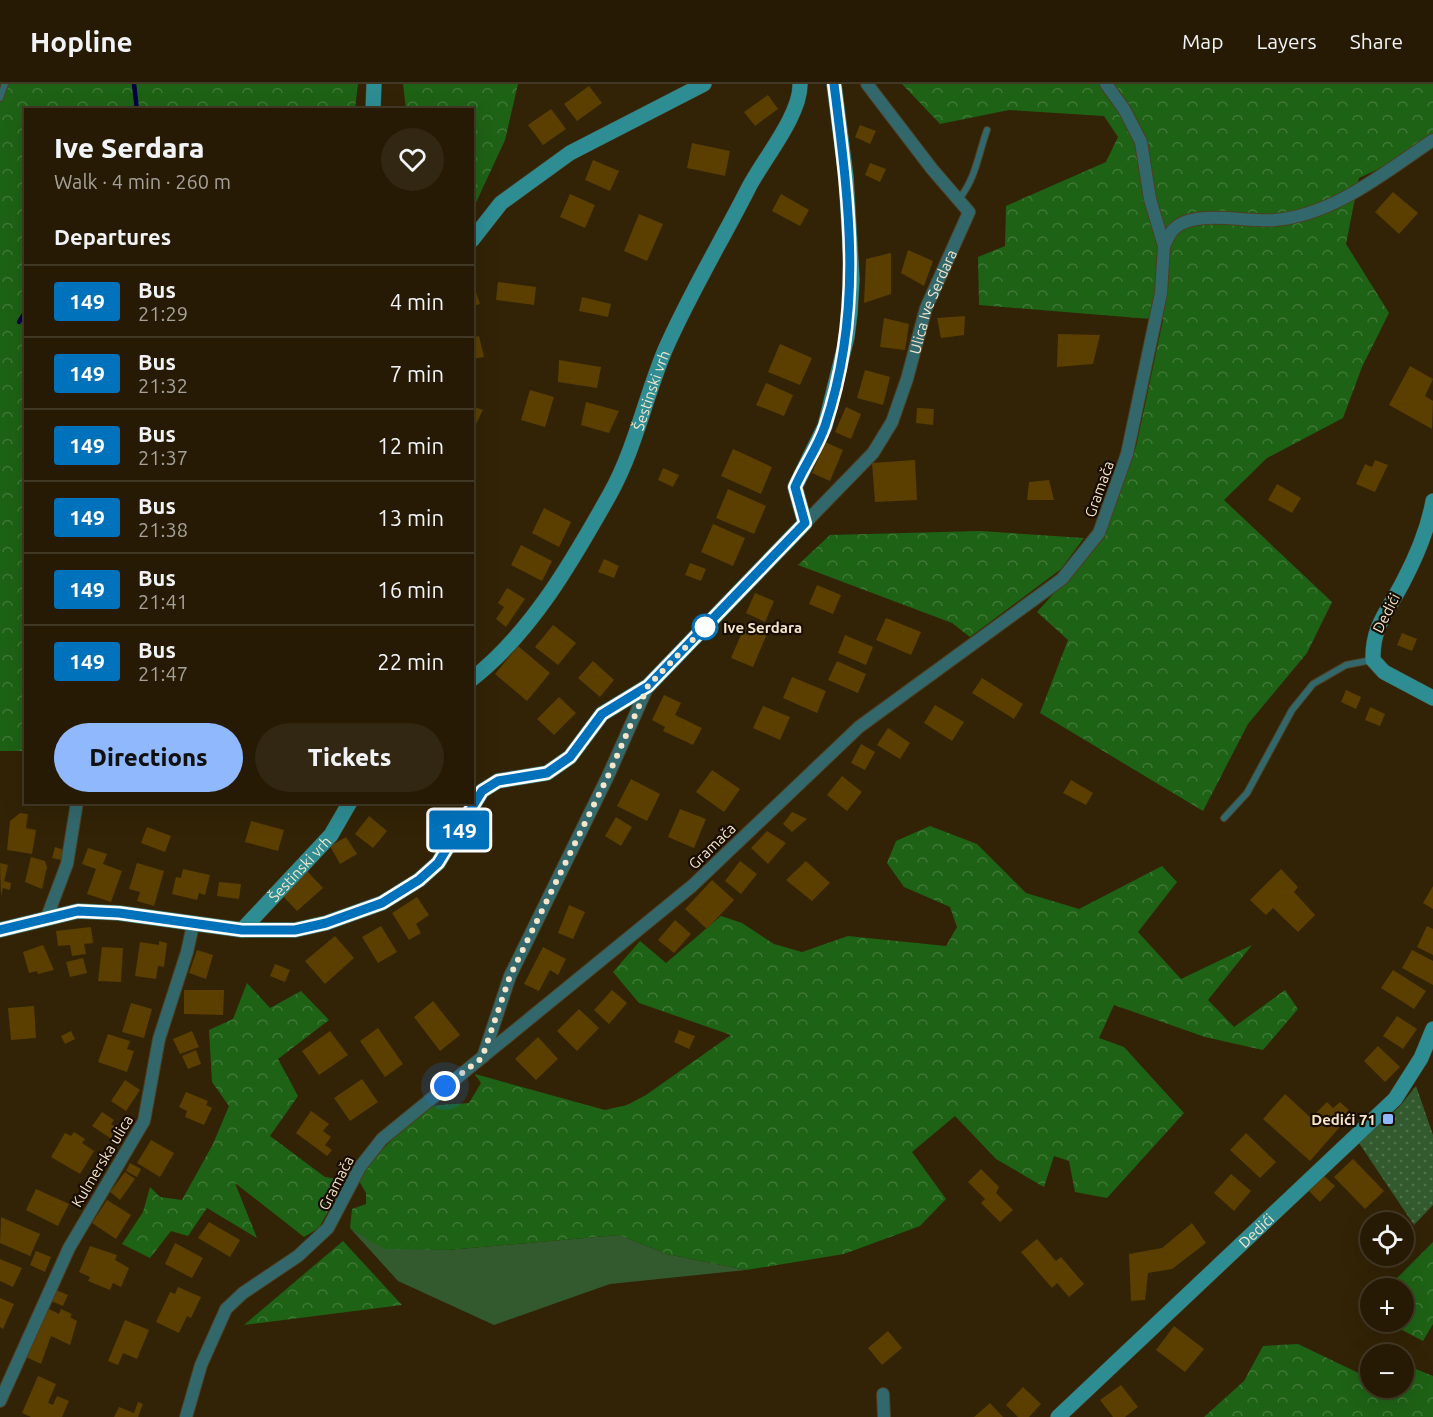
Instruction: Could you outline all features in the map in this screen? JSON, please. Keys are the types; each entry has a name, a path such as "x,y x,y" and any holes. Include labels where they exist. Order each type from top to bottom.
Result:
{"street":[{"path":"373,108 374,84"},
{"path":"474,237 501,203 570,153 704,84"},
{"name":"Šestinski vrh","path":"474,677 487,667 530,619 551,591 610,494 632,447 666,350 752,180 796,105 800,84"},
{"path":"805,523 795,487 825,426 847,338 852,279 846,177 834,84"},
{"path":"867,84 932,169 959,199"},
{"name":"Gramača","path":"186,1417 201,1365 226,1309 243,1293 290,1262 322,1236 335,1218 360,1167 374,1148 394,1128 692,886 859,727 1062,579 1099,533 1127,454 1161,293 1164,246 1150,199 1141,142 1124,110 1106,84"},
{"path":"1164,246 1172,230 1182,222 1201,218 1275,220 1304,215 1339,201 1433,140"},
{"name":"Ulica Ive Serdara","path":"193,925 242,930 295,930 326,923 382,903 404,890 438,863 482,791 498,781 547,773 557,767 570,757 602,714 648,686 873,453 892,422 907,379 926,308 968,216 967,207 959,199"},
{"name":"Dedići","path":"1373,660 1372,641 1378,624 1404,581 1423,536 1432,506"},
{"path":"1373,660 1384,672 1433,698"},
{"name":"Ulica Ive Serdara","path":"482,1058 510,976 608,776 648,686"},
{"path":"47,918 67,864 77,804"},
{"name":"Šestinski vrh","path":"242,930 331,835 349,804"},
{"path":"0,930 78,911 95,911 193,925"},
{"name":"Kulmerska ulica","path":"0,1401 64,1257 144,1121 159,1039 193,925"},
{"name":"Dedići","path":"1058,1417 1395,1099 1421,1058 1433,1029"},
{"path":"883,1394 884,1417"}],"lane":[{"path":"0,98 5,84"},
{"path":"959,199 977,170 979,152 987,130"},
{"path":"1224,818 1247,793 1292,710 1313,684 1346,664 1373,660"}],"green space":[{"path":"0,84 358,84 355,108 24,108 24,752 0,751"},
{"path":"403,84 518,84 505,140 474,207 474,108 406,108"},
{"path":"902,84 1433,84 1433,144 1359,178 1346,244 1389,313 1362,367 1343,418 1267,458 1224,500 1332,602 1307,653 1248,724 1203,811 1040,713 1068,640 1037,612 1103,539 1136,447 1163,320 979,305 978,257 1005,246 1006,206 1106,162 1118,137 1104,116 1009,110 940,124"},
{"path":"980,531 1084,538 1061,569 970,637 952,623 798,565 830,535"},
{"path":"930,826 977,844 1026,893 1079,909 1162,866 1177,882 1138,932 1181,979 1252,945 1208,1000 1234,1027 1285,990 1298,1009 1263,1050 1205,1037 1114,1005 1099,1038 1124,1047 1184,1113 1107,1198 1075,1192 1069,1161 1054,1156 1044,1187 996,1159 955,1116 912,1152 946,1199 920,1226 844,1254 746,1270 667,1254 619,1235 448,1250 384,1249 350,1228 352,1209 366,1204 366,1193 359,1181 372,1162 402,1130 423,1112 432,1107 469,1103 481,1083 475,1074 605,1110 627,1105 646,1095 731,1035 639,1003 613,972 640,941 666,963 721,916 742,923 774,944 802,952 848,936 946,946 957,927 950,907 904,887 887,863 896,841"},
{"path":"247,983 270,1008 301,991 329,1020 278,1059 298,1096 270,1136 325,1177 345,1180 319,1228 304,1237 235,1183 257,1238 207,1208 188,1236 171,1231 150,1258 122,1244 143,1212 150,1187 160,1197 182,1200 213,1144 229,1106 212,1082 209,1030 233,1019"},
{"path":"1416,1086 1433,1135 1433,1205 1414,1225 1414,1212 1405,1212 1359,1143 1400,1106"},
{"path":"350,1228 384,1248 448,1250 619,1235 667,1254 746,1270 610,1284 494,1325 398,1281"},
{"path":"343,1241 402,1305 244,1325"},
{"path":"1433,1242 1433,1324 1423,1341 1406,1332 1414,1332 1414,1278 1397,1278 1409,1266 1414,1266 1414,1261"},
{"path":"1298,1344 1360,1374 1360,1398 1414,1398 1414,1368 1433,1376 1433,1417 1204,1417 1244,1381 1263,1346"}],"building":[{"path":"589,86 602,103 577,121 564,104"},
{"path":"768,95 778,109 755,126 744,112"},
{"path":"551,109 566,129 543,145 528,125"},
{"path":"860,125 876,131 870,144 855,137"},
{"path":"692,143 730,151 725,176 687,168"},
{"path":"593,160 619,171 610,191 585,180"},
{"path":"870,163 886,169 880,182 865,175"},
{"path":"1393,192 1418,213 1399,234 1375,212"},
{"path":"570,194 595,205 585,228 560,217"},
{"path":"781,194 809,210 800,226 772,211"},
{"path":"639,214 663,224 647,261 624,251"},
{"path":"908,250 933,261 924,286 901,273"},
{"path":"891,253 891,294 864,303 866,259"},
{"path":"498,282 536,287 534,305 496,300"},
{"path":"474,287 480,304 474,306"},
{"path":"582,297 611,304 608,317 579,311"},
{"path":"965,316 964,335 941,338 937,318"},
{"path":"884,318 909,324 905,350 880,347"},
{"path":"1058,334 1100,335 1093,364 1057,367"},
{"path":"479,336 484,357 474,359 474,337"},
{"path":"780,344 812,358 800,385 768,372"},
{"path":"559,360 601,367 597,388 558,382"},
{"path":"1410,366 1433,379 1425,396 1433,401 1432,429 1389,405"},
{"path":"865,370 890,377 883,405 857,398"},
{"path":"766,383 793,395 784,416 756,405"},
{"path":"530,390 554,397 545,427 521,420"},
{"path":"586,402 619,411 609,433 581,425"},
{"path":"474,407 483,410 474,428"},
{"path":"846,407 861,414 851,439 835,432"},
{"path":"917,408 934,409 933,425 916,423"},
{"path":"825,442 843,450 830,481 812,473"},
{"path":"733,449 772,467 761,494 721,476"},
{"path":"915,460 917,500 875,502 872,463"},
{"path":"1375,460 1388,465 1375,492 1356,484 1365,464 1372,467"},
{"path":"663,468 679,475 673,487 658,480"},
{"path":"1049,480 1054,500 1027,500 1029,482"},
{"path":"1277,484 1301,498 1292,513 1268,500"},
{"path":"728,489 766,506 754,534 716,518"},
{"path":"544,508 571,522 559,547 532,533"},
{"path":"713,524 745,538 733,566 701,552"},
{"path":"521,545 552,561 542,581 511,565"},
{"path":"604,559 619,566 614,578 598,572"},
{"path":"690,563 706,569 701,581 685,575"},
{"path":"817,585 841,595 833,614 809,604"},
{"path":"507,588 525,599 506,627 496,619 504,607 498,603"},
{"path":"755,593 774,601 765,622 746,613"},
{"path":"886,618 921,632 911,655 876,640"},
{"path":"553,625 576,643 558,665 535,647"},
{"path":"745,625 767,634 753,667 731,658"},
{"path":"1402,633 1417,639 1412,651 1397,645"},
{"path":"845,635 873,647 866,665 838,653"},
{"path":"518,646 550,673 527,701 495,674"},
{"path":"593,661 614,680 600,697 578,678"},
{"path":"837,661 866,674 858,693 828,680"},
{"path":"792,677 826,691 817,713 783,698"},
{"path":"982,678 1023,704 1014,719 972,693"},
{"path":"1346,690 1361,697 1356,709 1341,702"},
{"path":"664,695 681,703 675,715 702,728 693,745 663,731 665,727 652,720"},
{"path":"559,697 576,713 554,735 537,719"},
{"path":"935,705 964,722 952,741 924,723"},
{"path":"763,706 790,717 780,740 753,728"},
{"path":"1370,707 1385,714 1380,726 1365,720"},
{"path":"888,728 910,743 900,759 877,745"},
{"path":"861,744 875,752 865,770 851,763"},
{"path":"712,770 740,789 724,812 696,792"},
{"path":"842,776 862,792 847,811 827,795"},
{"path":"631,779 660,794 647,821 617,806"},
{"path":"1071,780 1093,793 1086,805 1063,793"},
{"path":"680,809 706,819 694,848 668,837"},
{"path":"792,812 807,819 792,832 783,824"},
{"path":"20,813 28,814 26,828 36,830 32,854 7,850 10,821"},
{"path":"369,816 387,831 373,848 355,834"},
{"path":"616,817 632,827 621,846 605,836"},
{"path":"251,821 284,830 278,851 245,842"},
{"path":"147,827 171,836 165,852 141,843"},
{"path":"767,831 786,843 768,864 751,848"},
{"path":"478,833 493,840 488,852 472,845"},
{"path":"346,837 357,854 340,864 330,846"},
{"path":"55,847 64,850 61,860 52,858"},
{"path":"88,848 107,854 103,864 122,871 111,902 87,894 96,869 82,864"},
{"path":"31,857 45,861 47,867 42,889 25,882"},
{"path":"740,861 757,874 741,894 725,881"},
{"path":"806,861 830,883 812,901 786,880"},
{"path":"0,863 8,865 4,881 11,883 10,890 3,888 1,896"},
{"path":"137,863 164,871 154,906 137,901 140,892 129,889"},
{"path":"183,869 210,875 205,895 199,893 197,900 172,894 176,877 181,878"},
{"path":"1281,869 1298,887 1294,892 1315,915 1298,932 1273,908 1266,915 1250,900"},
{"path":"307,871 323,888 297,911 281,894"},
{"path":"712,880 734,900 707,929 685,909"},
{"path":"219,882 241,884 239,899 217,896"},
{"path":"1433,886 1433,909 1423,903"},
{"path":"417,897 429,915 416,924 421,933 409,940 392,913"},
{"path":"569,905 585,912 573,939 558,933"},
{"path":"675,920 691,934 674,953 658,940"},
{"path":"381,926 397,952 378,963 362,937"},
{"path":"1427,926 1433,929 1433,955 1417,947"},
{"path":"91,927 93,943 84,944 86,954 72,956 70,945 58,946 56,931"},
{"path":"335,936 354,958 325,984 305,961"},
{"path":"159,941 167,943 164,967 158,966 156,979 135,976 140,942 159,945"},
{"path":"43,945 54,970 38,974 37,971 29,973 23,952"},
{"path":"102,947 123,948 121,982 98,981"},
{"path":"543,947 566,959 558,975 550,970 539,991 524,984"},
{"path":"197,950 213,955 206,979 189,973"},
{"path":"1412,950 1433,961 1433,985 1402,968"},
{"path":"83,958 87,973 70,977 66,962"},
{"path":"275,964 290,970 285,982 270,976"},
{"path":"1393,970 1426,991 1414,1009 1381,988"},
{"path":"184,990 224,990 223,1015 184,1014"},
{"path":"612,990 627,1003 609,1024 594,1010"},
{"path":"433,1001 460,1035 440,1051 414,1017"},
{"path":"131,1003 152,1009 144,1038 122,1032"},
{"path":"34,1006 36,1038 11,1040 8,1008"},
{"path":"579,1009 599,1028 577,1051 557,1031"},
{"path":"1397,1016 1417,1029 1403,1049 1383,1036"},
{"path":"378,1028 403,1064 385,1077 360,1041"},
{"path":"679,1030 695,1036 689,1049 674,1042"},
{"path":"71,1031 75,1039 65,1044 61,1036"},
{"path":"192,1031 199,1047 180,1054 173,1039"},
{"path":"330,1031 348,1055 319,1075 302,1051"},
{"path":"108,1034 130,1041 127,1049 134,1051 127,1072 98,1062"},
{"path":"538,1037 558,1059 536,1080 515,1059"},
{"path":"1378,1046 1400,1067 1385,1082 1364,1061"},
{"path":"196,1050 201,1064 188,1069 182,1056"},
{"path":"362,1079 378,1102 350,1121 334,1098"},
{"path":"125,1080 140,1090 126,1111 111,1101"},
{"path":"186,1092 208,1101 206,1105 212,1108 204,1125 185,1117 187,1111 179,1107"},
{"path":"1285,1094 1311,1118 1327,1102 1333,1108 1340,1102 1352,1113 1310,1161 1263,1119"},
{"path":"311,1111 329,1124 323,1131 331,1137 325,1145 332,1150 327,1156 296,1133"},
{"path":"102,1112 114,1120 111,1124 121,1130 113,1140 92,1126"},
{"path":"74,1132 85,1139 82,1143 94,1151 80,1174 51,1157 65,1133 71,1136"},
{"path":"1246,1133 1276,1162 1260,1178 1230,1150"},
{"path":"151,1140 174,1153 160,1177 137,1163"},
{"path":"1353,1159 1384,1191 1365,1209 1334,1177"},
{"path":"130,1163 141,1169 137,1177 126,1171"},
{"path":"981,1169 999,1187 996,1193 1013,1210 1000,1222 981,1203 985,1199 968,1182"},
{"path":"125,1172 135,1179 120,1200 110,1192"},
{"path":"1231,1174 1251,1191 1234,1211 1214,1193"},
{"path":"1324,1176 1335,1186 1320,1202 1309,1191"},
{"path":"36,1189 69,1204 58,1226 26,1210"},
{"path":"107,1200 131,1215 116,1239 92,1223"},
{"path":"1,1217 40,1234 30,1256 0,1243"},
{"path":"209,1222 240,1240 230,1257 198,1238"},
{"path":"1192,1223 1206,1243 1172,1269 1148,1273 1145,1300 1131,1301 1129,1254 1162,1248"},
{"path":"1037,1239 1056,1261 1061,1257 1084,1284 1069,1297 1057,1283 1052,1288 1021,1252"},
{"path":"175,1243 203,1258 192,1278 165,1264"},
{"path":"90,1246 117,1255 115,1260 129,1268 121,1287 113,1283 110,1290 88,1281 90,1277 79,1272"},
{"path":"36,1251 51,1257 45,1272 30,1265"},
{"path":"0,1259 22,1268 13,1287 0,1281"},
{"path":"178,1287 201,1297 191,1318 187,1316 179,1333 156,1322 170,1292 175,1294"},
{"path":"56,1290 68,1295 63,1306 51,1301"},
{"path":"0,1298 14,1304 3,1329 0,1327"},
{"path":"47,1308 59,1314 61,1309 72,1314 70,1317 77,1321 70,1345 51,1336 41,1364 26,1357"},
{"path":"125,1320 149,1330 137,1359 123,1353 118,1365 108,1361"},
{"path":"1174,1326 1204,1349 1185,1372 1156,1350"},
{"path":"888,1331 902,1348 882,1365 868,1348"},
{"path":"38,1376 56,1384 48,1403 53,1405 57,1396 69,1401 62,1417 31,1417 22,1413"},
{"path":"1121,1385 1138,1407 1125,1417 1113,1417 1100,1400"},
{"path":"1023,1387 1041,1404 1029,1417 1018,1417 1006,1405"},
{"path":"138,1402 143,1404 138,1417 114,1417 119,1407 134,1413"},
{"path":"990,1403 1003,1417 974,1417"}],"waterway":[{"path":"134,84 137,108"},
{"path":"19,322 24,314"}],"bus line":[{"name":"149","path":"0,930 78,911 119,913 242,930 295,930 326,923 382,903 419,880 438,863 482,791 498,781 547,773 557,767 570,757 602,714 648,686 805,523 795,487 825,426 847,338 850,313 852,279 846,177 834,84"}],"place":[{"name":"Ive Serdara","path":"705,627"},
{"name":"Dedići 71","path":"1388,1119"}],"route":[{"path":"445,1086 482,1058 510,976 608,776 648,686 711,621 705,627"}]}
